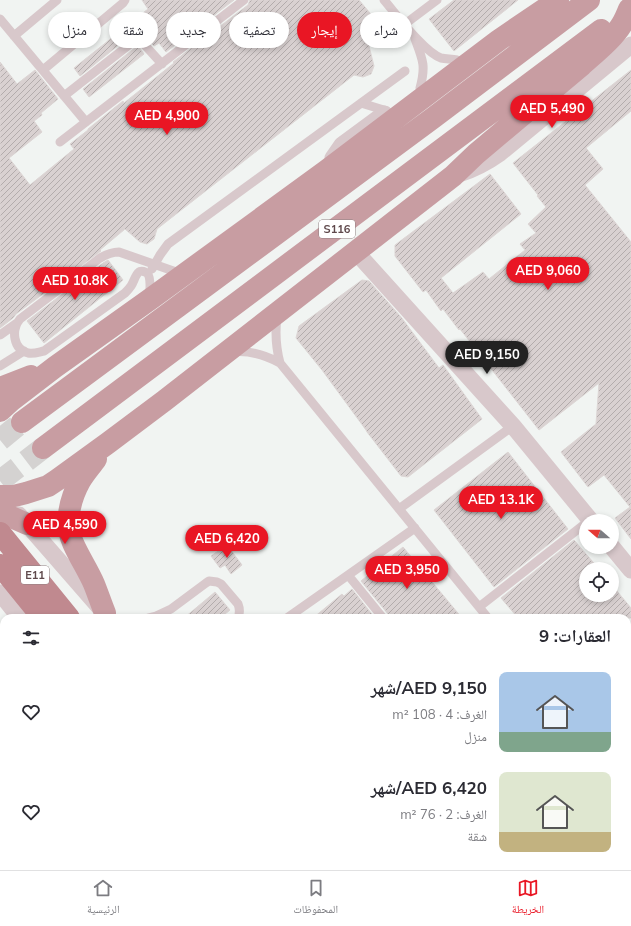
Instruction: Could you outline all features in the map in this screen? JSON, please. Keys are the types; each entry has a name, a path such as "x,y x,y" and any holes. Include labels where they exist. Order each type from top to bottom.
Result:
{"highway":[{"path":"0,411 55,367 326,171 499,40 558,0"},
{"name":"S116","path":"22,422 590,0"},
{"path":"27,524 1,497 6,487 26,494 48,486 164,401 453,176 476,154 596,53 622,24 630,9"},
{"name":"S116","path":"43,448 630,9"},
{"path":"0,388 55,367"},
{"path":"106,614 94,584 72,542 69,510 80,480 108,443"},
{"name":"E11","path":"0,533 66,614"},
{"name":"E11","path":"0,564 40,614"}],"street":[{"path":"326,171 342,145 538,0"},
{"path":"453,176 472,170 500,153 627,51"},
{"path":"356,252 513,426 583,514"},
{"path":"27,524 105,614"},
{"path":"618,554 631,570"},
{"path":"0,593 17,614"}],"lane":[{"path":"14,36 57,0"},
{"path":"43,70 125,0"},
{"path":"60,142 244,0"},
{"path":"384,0 394,12"},
{"path":"412,19 437,0"},
{"path":"0,19 86,122"},
{"path":"412,33 426,48 436,55 442,58 457,60"},
{"path":"414,36 421,54 423,65 423,75 420,88"},
{"path":"64,96 134,41 142,42 162,64"},
{"path":"149,300 149,275 168,244 405,71"},
{"path":"361,103 387,111"},
{"path":"0,335 100,258 112,252 119,252 184,275"},
{"path":"17,323 14,333 17,344 24,351 33,353 44,351 125,294 139,272 143,271 149,275"},
{"path":"278,312 276,338 280,363"},
{"path":"0,366 24,351"},
{"path":"224,353 247,352 259,354 280,363 485,614"},
{"path":"399,509 513,426"},
{"path":"293,614 415,528"},
{"path":"479,607 579,529"},
{"path":"348,575 380,614"},
{"path":"161,614 206,583 213,581 221,584 238,604 240,608 239,614"}],"building":[{"path":"142,0 234,0 218,12 166,12 166,48 171,48 166,52 158,44 158,12 144,12 148,9"},
{"path":"250,0 359,0 369,12 360,12 360,48 370,48 374,66 371,74 363,77 354,75 157,229 154,239 147,244 140,242 125,229 100,250 101,251 16,314 0,328 0,62 17,84 35,70 58,99 34,121 42,132 9,158 30,185 74,149 70,144 123,101 124,103 191,48 221,48 221,26 229,19 229,48 289,48 289,12 239,12 248,5"},
{"path":"454,0 518,0 454,51 429,19"},
{"path":"109,40 109,48 115,48 80,76 74,68"},
{"path":"135,48 140,48 144,54 89,97 83,89"},
{"path":"631,70 631,111 586,148 603,169 585,185 631,242 631,539 619,523 619,515 630,507 604,475 588,487 561,452 596,424 599,383 539,430 460,329 459,330 443,309 441,311 426,290 423,292 395,256 395,245 490,174 521,214 441,278 453,293 483,272 489,279 525,250 520,244 536,233 528,224 546,207 513,163"},
{"path":"108,260 123,280 44,343 27,321"},
{"path":"362,280 369,281 401,317 439,368 443,365 482,419 408,477 401,476 322,370 296,338 299,326"},
{"path":"508,452 568,529 494,587 434,510"},
{"path":"574,540 579,546 579,554 586,554 593,562 579,562 579,602 619,602 619,593 631,608 631,614 515,614 501,598"},
{"path":"227,545 242,565 231,574 225,565 220,568 211,556"},
{"path":"403,547 459,614 388,614 361,581"},
{"path":"352,589 372,614 318,614 342,594 344,596"},
{"path":"215,592 230,610 225,614 189,614"}],"tunnel":[{"path":"0,440 22,422"},
{"path":"0,481 43,448"}]}
